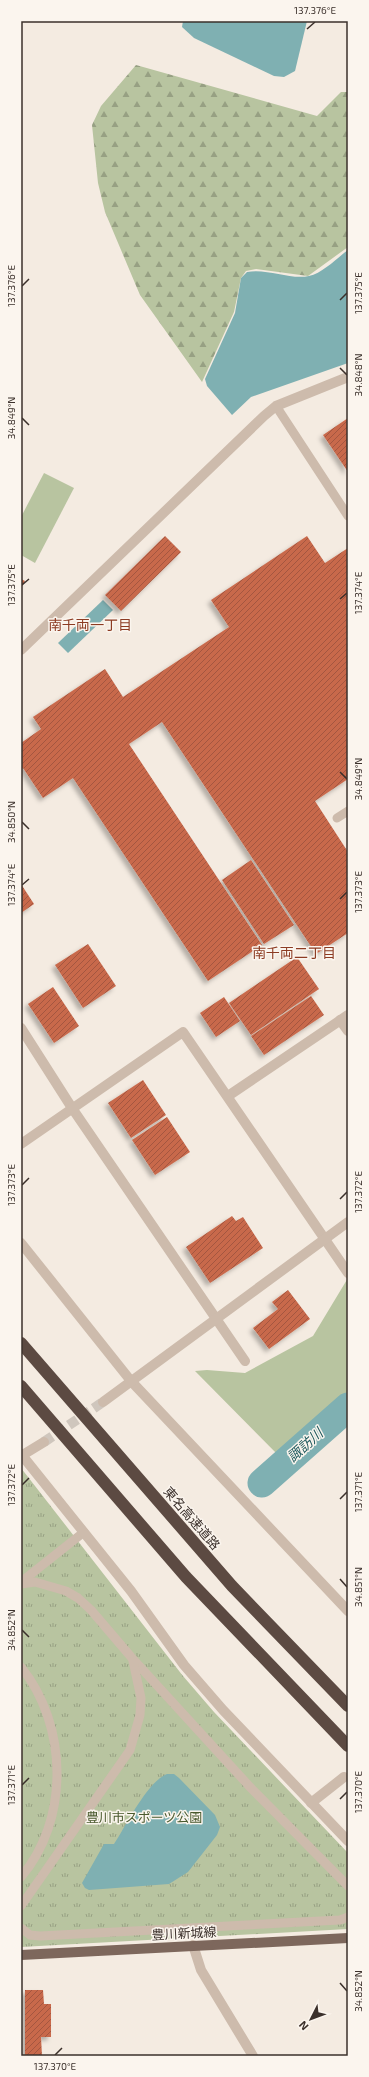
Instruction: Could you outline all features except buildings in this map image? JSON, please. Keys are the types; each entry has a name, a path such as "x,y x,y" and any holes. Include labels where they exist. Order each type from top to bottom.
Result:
{"highway":[{"name":"東名高速道路","path":"21,1343 232,1586 348,1706"},
{"path":"21,1386 186,1577 348,1746"}],"main road":[{"name":"豊川新城線","path":"21,1955 348,1938"}],"street":[{"path":"21,650 276,406 348,377"},
{"path":"228,1096 344,1017 348,1031"},
{"path":"21,1028 72,1108 245,1361"},
{"path":"21,1144 183,1032 348,1273"},
{"path":"103,1402 348,1222"},
{"path":"21,1243 131,1381 348,1611"},
{"path":"44,1442 21,1455 131,1591 184,1665 223,1710 348,1841"},
{"path":"311,1803 344,1777"},
{"path":"193,1945 201,1970 253,2056"}],"lane":[{"path":"276,406 348,516"},
{"path":"337,818 348,811"},
{"path":"21,1583 84,1532"},
{"path":"21,1583 35,1582 50,1585 66,1591 78,1598 91,1610 132,1658 250,1787 348,1886"},
{"path":"21,1906 130,1750 140,1715 141,1698 132,1658"},
{"path":"21,1667 33,1685 47,1713 55,1745 57,1777 54,1808 45,1837 21,1877"},
{"path":"21,1928 30,1935 40,1936 340,1920 348,1917"}],"green space":[{"path":"136,65 317,116 341,92 348,92 348,247 308,276 256,269 246,271 241,278 234,312 202,382 140,295 105,212 98,183 92,125 101,106"},
{"path":"44,473 74,488 35,563 21,555 21,517"},
{"path":"348,1278 348,1400 282,1459 195,1371 207,1370 245,1373 313,1336"},
{"name":"豊川市スポーツ公園","path":"21,1468 183,1676 214,1712 348,1853 348,1929 21,1947"}],"water":[{"path":"183,21 307,21 295,71 284,77 274,76 194,38 182,27"},
{"path":"348,250 348,363 251,397 232,415 207,386 205,379 235,313 241,278 247,272 255,271 302,277 309,276 325,269"},
{"path":"103,600 113,610 68,653 58,643"},
{"path":"167,1774 174,1774 179,1778 215,1815 220,1827 217,1835 188,1872 169,1884 89,1890 85,1888 82,1883 104,1844 114,1844 145,1795 159,1779"}],"waterway":[{"name":"諏訪川","path":"262,1483 348,1407"}],"tunnel":[{"path":"44,1442 103,1402"}],"district":[{"name":"南千両一丁目","path":"90,625"},
{"name":"南千両二丁目","path":"294,953"}]}
